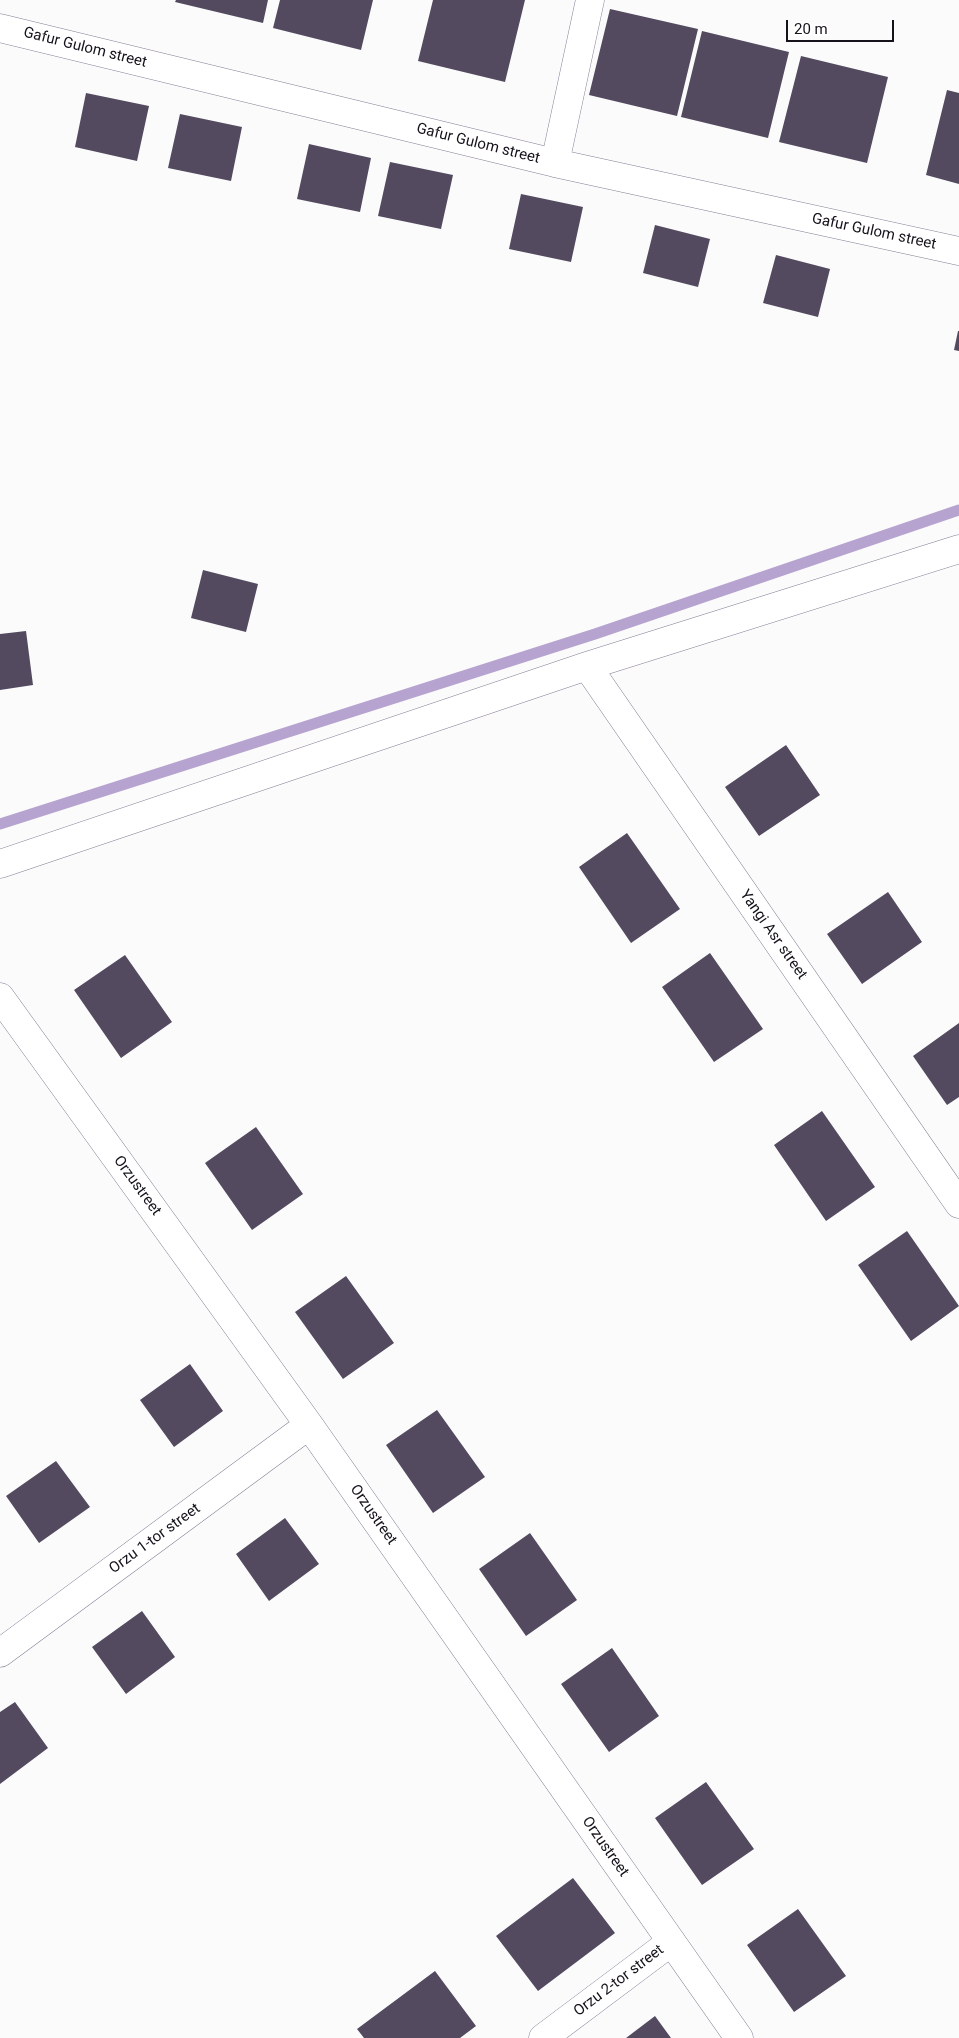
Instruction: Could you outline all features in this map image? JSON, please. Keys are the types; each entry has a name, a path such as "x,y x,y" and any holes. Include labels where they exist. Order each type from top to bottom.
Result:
{"street":[{"path":"555,163 590,0"},
{"name":"Gafur Gulom street","path":"0,28 555,163 959,251"},
{"path":"0,864 587,666 959,549"},
{"name":"Yangi Asr street","path":"587,666 959,1204"},
{"name":"Orzustreet","path":"0,998 310,1425 739,2038"},
{"name":"Orzu 1-tor street","path":"0,1653 310,1425"},
{"name":"Orzu 2-tor street","path":"543,2038 671,1942"}],"building":[{"path":"176,0 268,0 263,23 175,2"},
{"path":"280,0 373,0 361,50 273,28"},
{"path":"433,0 525,0 505,82 418,61"},
{"path":"610,9 698,29 677,116 589,95"},
{"path":"702,31 789,52 768,138 681,117"},
{"path":"801,56 888,77 867,163 779,142"},
{"path":"947,90 959,93 959,184 926,175"},
{"path":"86,93 149,106 137,161 75,147"},
{"path":"180,114 242,127 231,181 168,168"},
{"path":"309,144 371,158 360,212 297,199"},
{"path":"390,162 453,175 441,229 378,216"},
{"path":"521,194 583,207 571,262 509,249"},
{"path":"655,225 710,239 698,287 643,273"},
{"path":"776,255 830,269 818,317 763,303"},
{"path":"959,331 959,351 954,350"},
{"path":"203,570 258,584 246,632 191,618"},
{"path":"26,631 33,685 0,690 0,634"},
{"path":"786,745 820,795 759,836 725,787"},
{"path":"627,833 680,909 631,943 579,867"},
{"path":"888,892 922,942 862,984 827,934"},
{"path":"710,953 763,1029 714,1062 662,987"},
{"path":"125,955 172,1022 121,1058 74,990"},
{"path":"959,1023 959,1097 947,1105 913,1056"},
{"path":"822,1111 875,1187 826,1221 774,1145"},
{"path":"256,1127 303,1194 252,1230 205,1163"},
{"path":"907,1231 959,1306 911,1341 858,1265"},
{"path":"346,1276 394,1343 343,1379 295,1312"},
{"path":"190,1364 223,1411 174,1447 140,1400"},
{"path":"437,1410 485,1477 433,1513 386,1445"},
{"path":"56,1461 90,1507 39,1543 6,1496"},
{"path":"285,1518 319,1564 269,1601 236,1554"},
{"path":"530,1533 577,1600 526,1636 479,1569"},
{"path":"142,1611 175,1657 126,1694 92,1647"},
{"path":"612,1648 659,1716 609,1752 561,1684"},
{"path":"15,1702 48,1748 0,1784 0,1712"},
{"path":"706,1782 754,1849 702,1885 655,1818"},
{"path":"573,1878 615,1933 538,1991 496,1936"},
{"path":"798,1909 846,1976 794,2012 747,1945"},
{"path":"435,1971 476,2026 460,2038 364,2038 357,2029"},
{"path":"655,2016 671,2038 626,2038"}],"waterway":[{"path":"0,824 595,634 959,510"}]}
